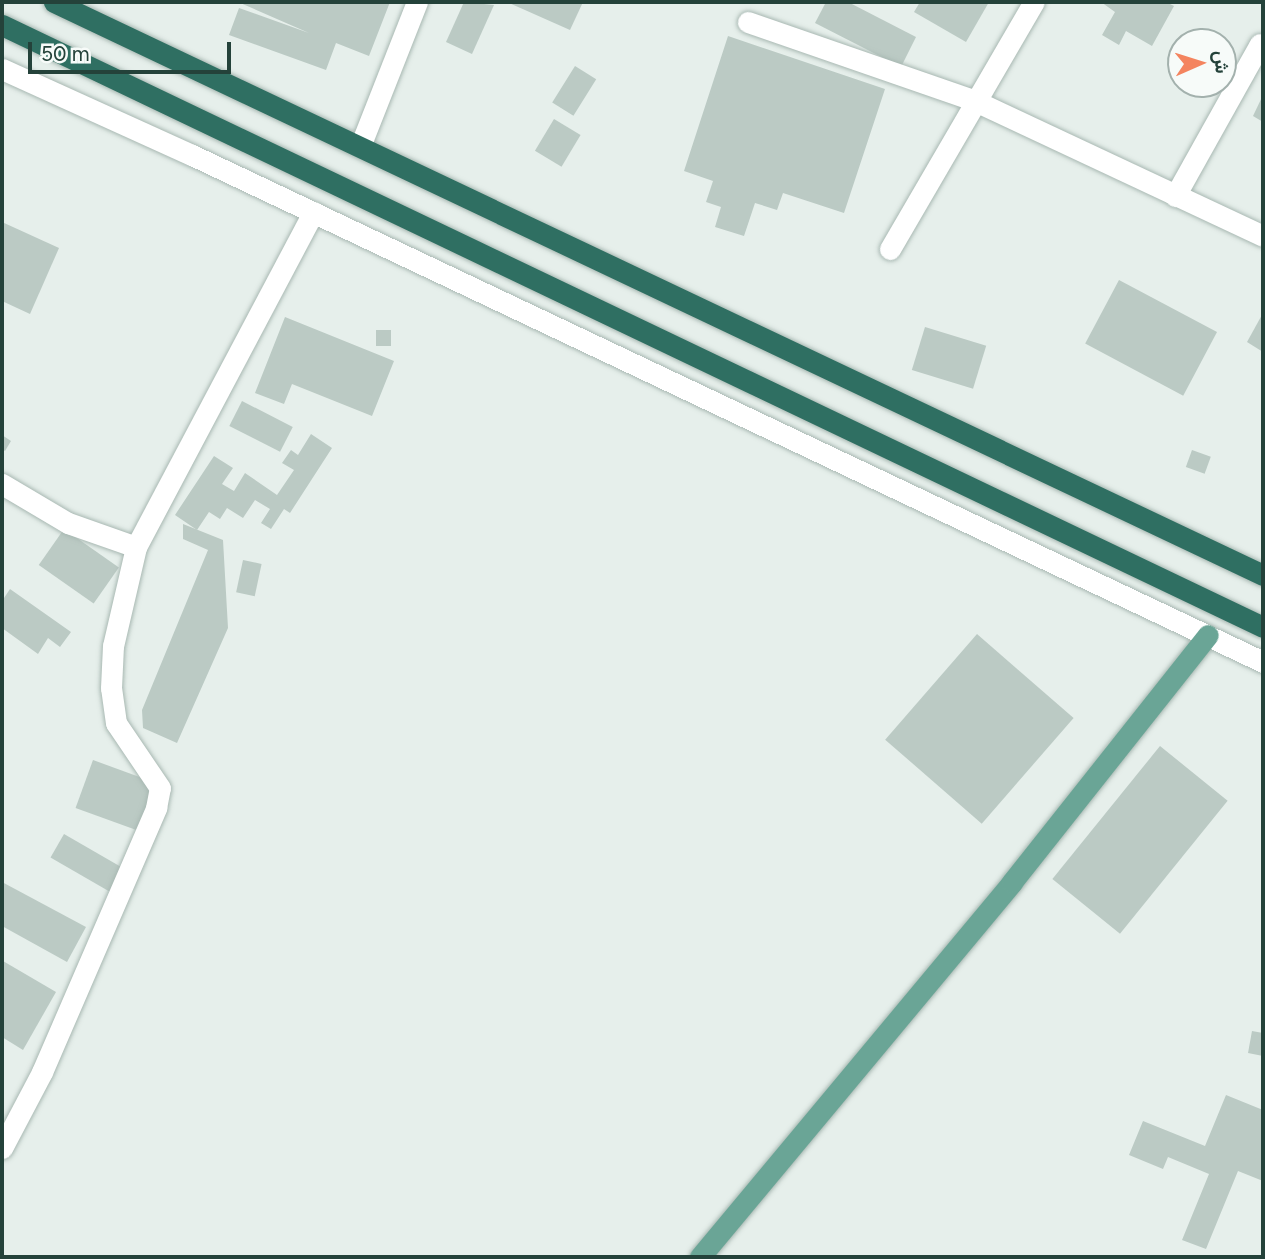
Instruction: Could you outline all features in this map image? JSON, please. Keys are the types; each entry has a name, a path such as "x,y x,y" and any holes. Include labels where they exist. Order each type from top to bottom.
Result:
{"highway":[{"path":"54,2 362,144 1263,575"},
{"path":"2,25 1263,627"}],"main road":[{"path":"700,1257 1012,882 1208,635"}],"street":[{"path":"362,144 416,2"},
{"path":"890,249 973,100 1034,2"},
{"path":"748,22 973,100 1263,236"},
{"path":"1175,196 1260,44"},
{"path":"2,69 313,212 1263,662"},
{"path":"2,1148 42,1072 156,808 160,788 116,723 111,688 113,646 136,547 313,212"},
{"path":"2,484 68,523 136,547"}],"building":[{"path":"238,2 390,2 369,56 336,43 326,70 229,35 239,8 309,33"},
{"path":"464,2 494,5 472,54 446,42"},
{"path":"507,2 583,2 570,30"},
{"path":"826,2 848,2 916,37 901,67 815,23"},
{"path":"920,2 989,2 966,42 914,12"},
{"path":"1101,2 1166,2 1174,6 1152,46 1126,31 1119,45 1102,35 1115,12"},
{"path":"728,36 885,89 844,213 783,193 777,210 755,203 744,236 715,227 721,207 706,202 713,181 684,171"},
{"path":"575,66 596,79 573,116 552,102"},
{"path":"1263,95 1263,122 1253,116"},
{"path":"554,119 581,135 562,167 535,151"},
{"path":"2,222 59,248 30,314 2,301"},
{"path":"1119,280 1217,332 1183,396 1085,344"},
{"path":"1263,313 1263,352 1247,342"},
{"path":"285,317 394,361 372,416 292,384 284,404 255,393"},
{"path":"925,327 986,346 973,389 912,370"},
{"path":"376,330 391,330 391,346 376,346"},
{"path":"242,401 293,427 280,452 229,426"},
{"path":"311,434 332,448 290,513 284,509 271,529 261,523 270,509 255,500 243,518 227,508 220,519 209,512 197,530 175,515 214,456 233,468 222,484 234,491 245,473 277,495 294,470 282,463 291,450 298,455"},
{"path":"2,435 11,441 5,451 2,449"},
{"path":"1192,450 1211,457 1205,474 1186,467"},
{"path":"183,524 223,540 228,628 177,743 143,728 142,710 208,550 183,539"},
{"path":"64,529 119,567 94,603 39,565"},
{"path":"243,560 262,564 255,596 236,592"},
{"path":"10,589 71,632 60,647 48,638 38,654 2,628 2,601"},
{"path":"977,634 1074,718 982,824 885,740"},
{"path":"1160,746 1228,801 1120,934 1052,879"},
{"path":"93,760 161,785 143,833 76,808"},
{"path":"64,834 127,870 114,894 50,857"},
{"path":"2,882 86,927 67,962 2,926"},
{"path":"3,961 56,992 23,1050 2,1037"},
{"path":"1252,1031 1263,1033 1263,1056 1248,1053"},
{"path":"1226,1095 1263,1110 1263,1181 1238,1171 1206,1249 1182,1240 1209,1174 1168,1157 1163,1169 1129,1155 1143,1121 1205,1146"}]}
